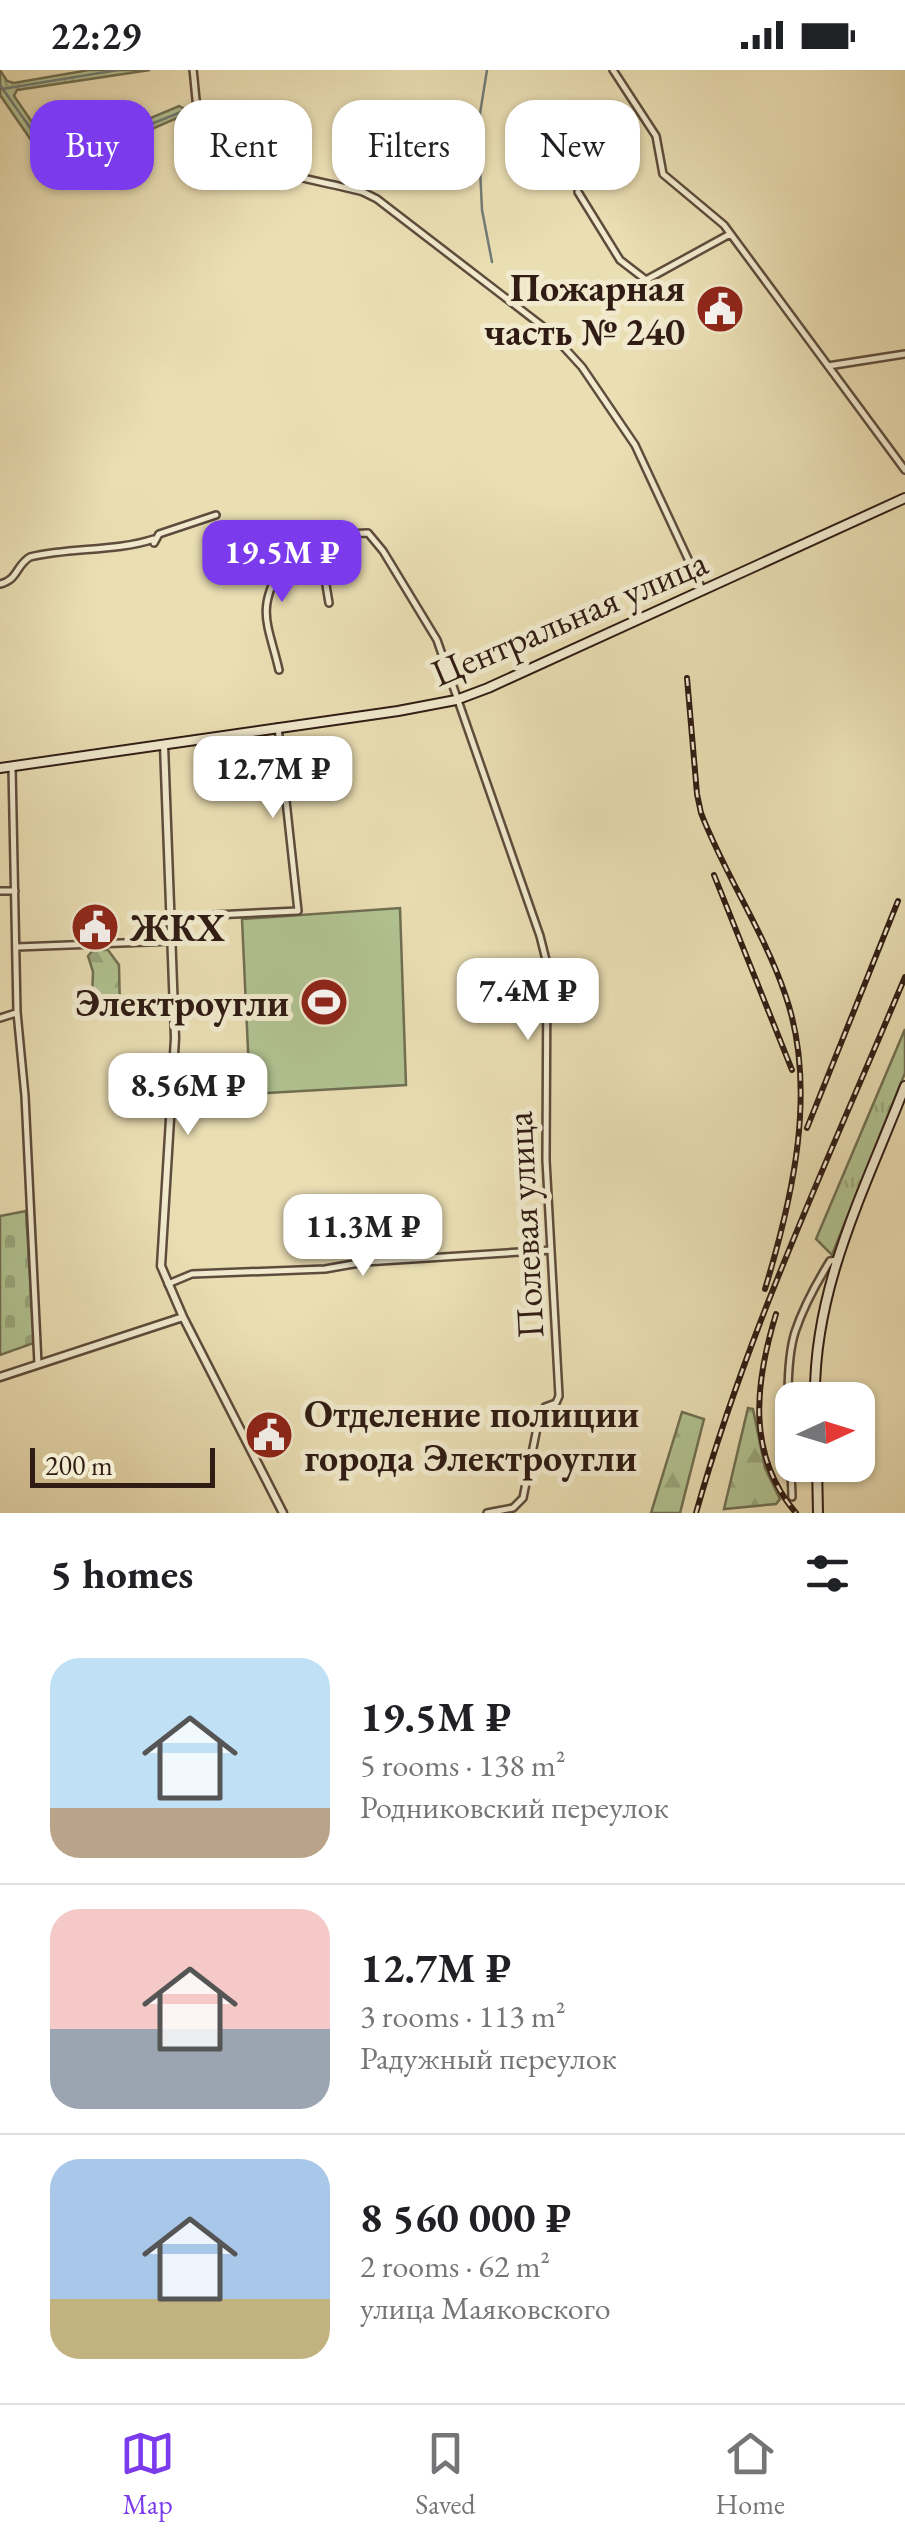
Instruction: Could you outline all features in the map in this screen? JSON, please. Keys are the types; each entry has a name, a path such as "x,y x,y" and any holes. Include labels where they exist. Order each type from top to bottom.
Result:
{"main road":[{"name":"Центральная улица","path":"0,768 398,712 456,700 704,592 905,498"},
{"path":"815,1382 820,1316 837,1260 905,1086"},
{"path":"816,1482 818,1513"}],"street":[{"path":"193,70 200,122 206,138 216,148 242,162 378,199 550,332 582,367 635,445 704,592"},
{"path":"613,70 656,136 663,174 730,234 905,470"},
{"path":"578,192 620,260 646,280 730,234"},
{"path":"828,366 905,354"},
{"path":"0,584 17,575 24,560 30,557 154,542 159,534 216,516"},
{"name":"Полевая улица","path":"310,540 323,535 368,533 437,640 540,936 546,964 546,1160 560,1378 556,1403 545,1407 539,1418 523,1498 511,1510"},
{"path":"279,670 265,609 267,593 297,545 310,540 323,568 330,603"},
{"path":"172,917 298,912 278,727"},
{"path":"164,745 173,941 174,1072 161,1251 168,1284 183,1318 283,1513"},
{"path":"12,768 17,1012 26,1096 38,1364"},
{"path":"0,891 15,891"},
{"path":"17,946 173,941"},
{"path":"0,1018 17,1012"},
{"path":"168,1284 192,1274 326,1269 366,1262 551,1250"},
{"path":"792,1497 790,1361 795,1332 823,1273 830,1261 837,1260"},
{"path":"0,1377 183,1318"},
{"path":"487,1513 511,1510"}],"green space":[{"path":"0,70 7,81 14,83 89,70 150,70 17,90 14,96 30,119 30,139 0,95"},
{"path":"174,108 174,119 154,128 154,117"},
{"name":"Электроугли","path":"400,908 406,1085 250,1094 242,919"},
{"path":"94,949 108,950 119,965 120,1010 104,1011 92,998 93,972 88,956"},
{"path":"905,1029 905,1073 832,1255 816,1239"},
{"path":"26,1211 34,1343 0,1355 0,1216"},
{"path":"748,1408 753,1409 765,1468 780,1499 776,1504 724,1509"},
{"path":"682,1412 704,1419 680,1513 651,1513"}],"waterway":[{"path":"2,89 118,70"},
{"path":"487,70 478,126 482,210 492,262"},
{"path":"0,85 55,163 174,115"}],"railway":[{"path":"687,678 701,813 776,971 795,1030 800,1066 798,1142 785,1217 765,1289"},
{"path":"714,875 792,1070"},
{"path":"807,1128 898,901"},
{"path":"696,1513 765,1309 905,977"},
{"path":"776,1314 763,1366 759,1417 769,1467 796,1513"}],"place":[{"name":"Пожарная часть № 240","path":"720,309"},
{"name":"ЖКХ","path":"95,927"},
{"name":"Электроугли","path":"324,1002"},
{"name":"Отделение полиции города Электроугли","path":"269,1435"}]}
